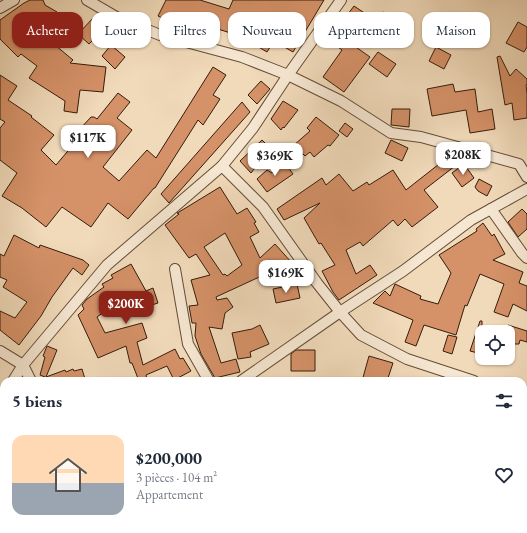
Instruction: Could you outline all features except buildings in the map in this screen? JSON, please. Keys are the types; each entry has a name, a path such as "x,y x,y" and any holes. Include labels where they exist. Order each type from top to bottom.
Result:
{"street":[{"path":"0,8 14,0"},
{"path":"87,0 118,18 160,35 242,57 288,75 341,101 391,133 421,137 519,164 527,177"},
{"path":"16,377 23,365 107,265 222,166 253,128 341,0"},
{"path":"222,166 263,207 340,312 361,335 400,355 460,377"},
{"path":"247,377 340,312 403,271 471,220 527,189"},
{"path":"491,209 527,258"},
{"path":"175,269 188,344 207,377"},
{"path":"0,351 23,365 29,377"}]}
